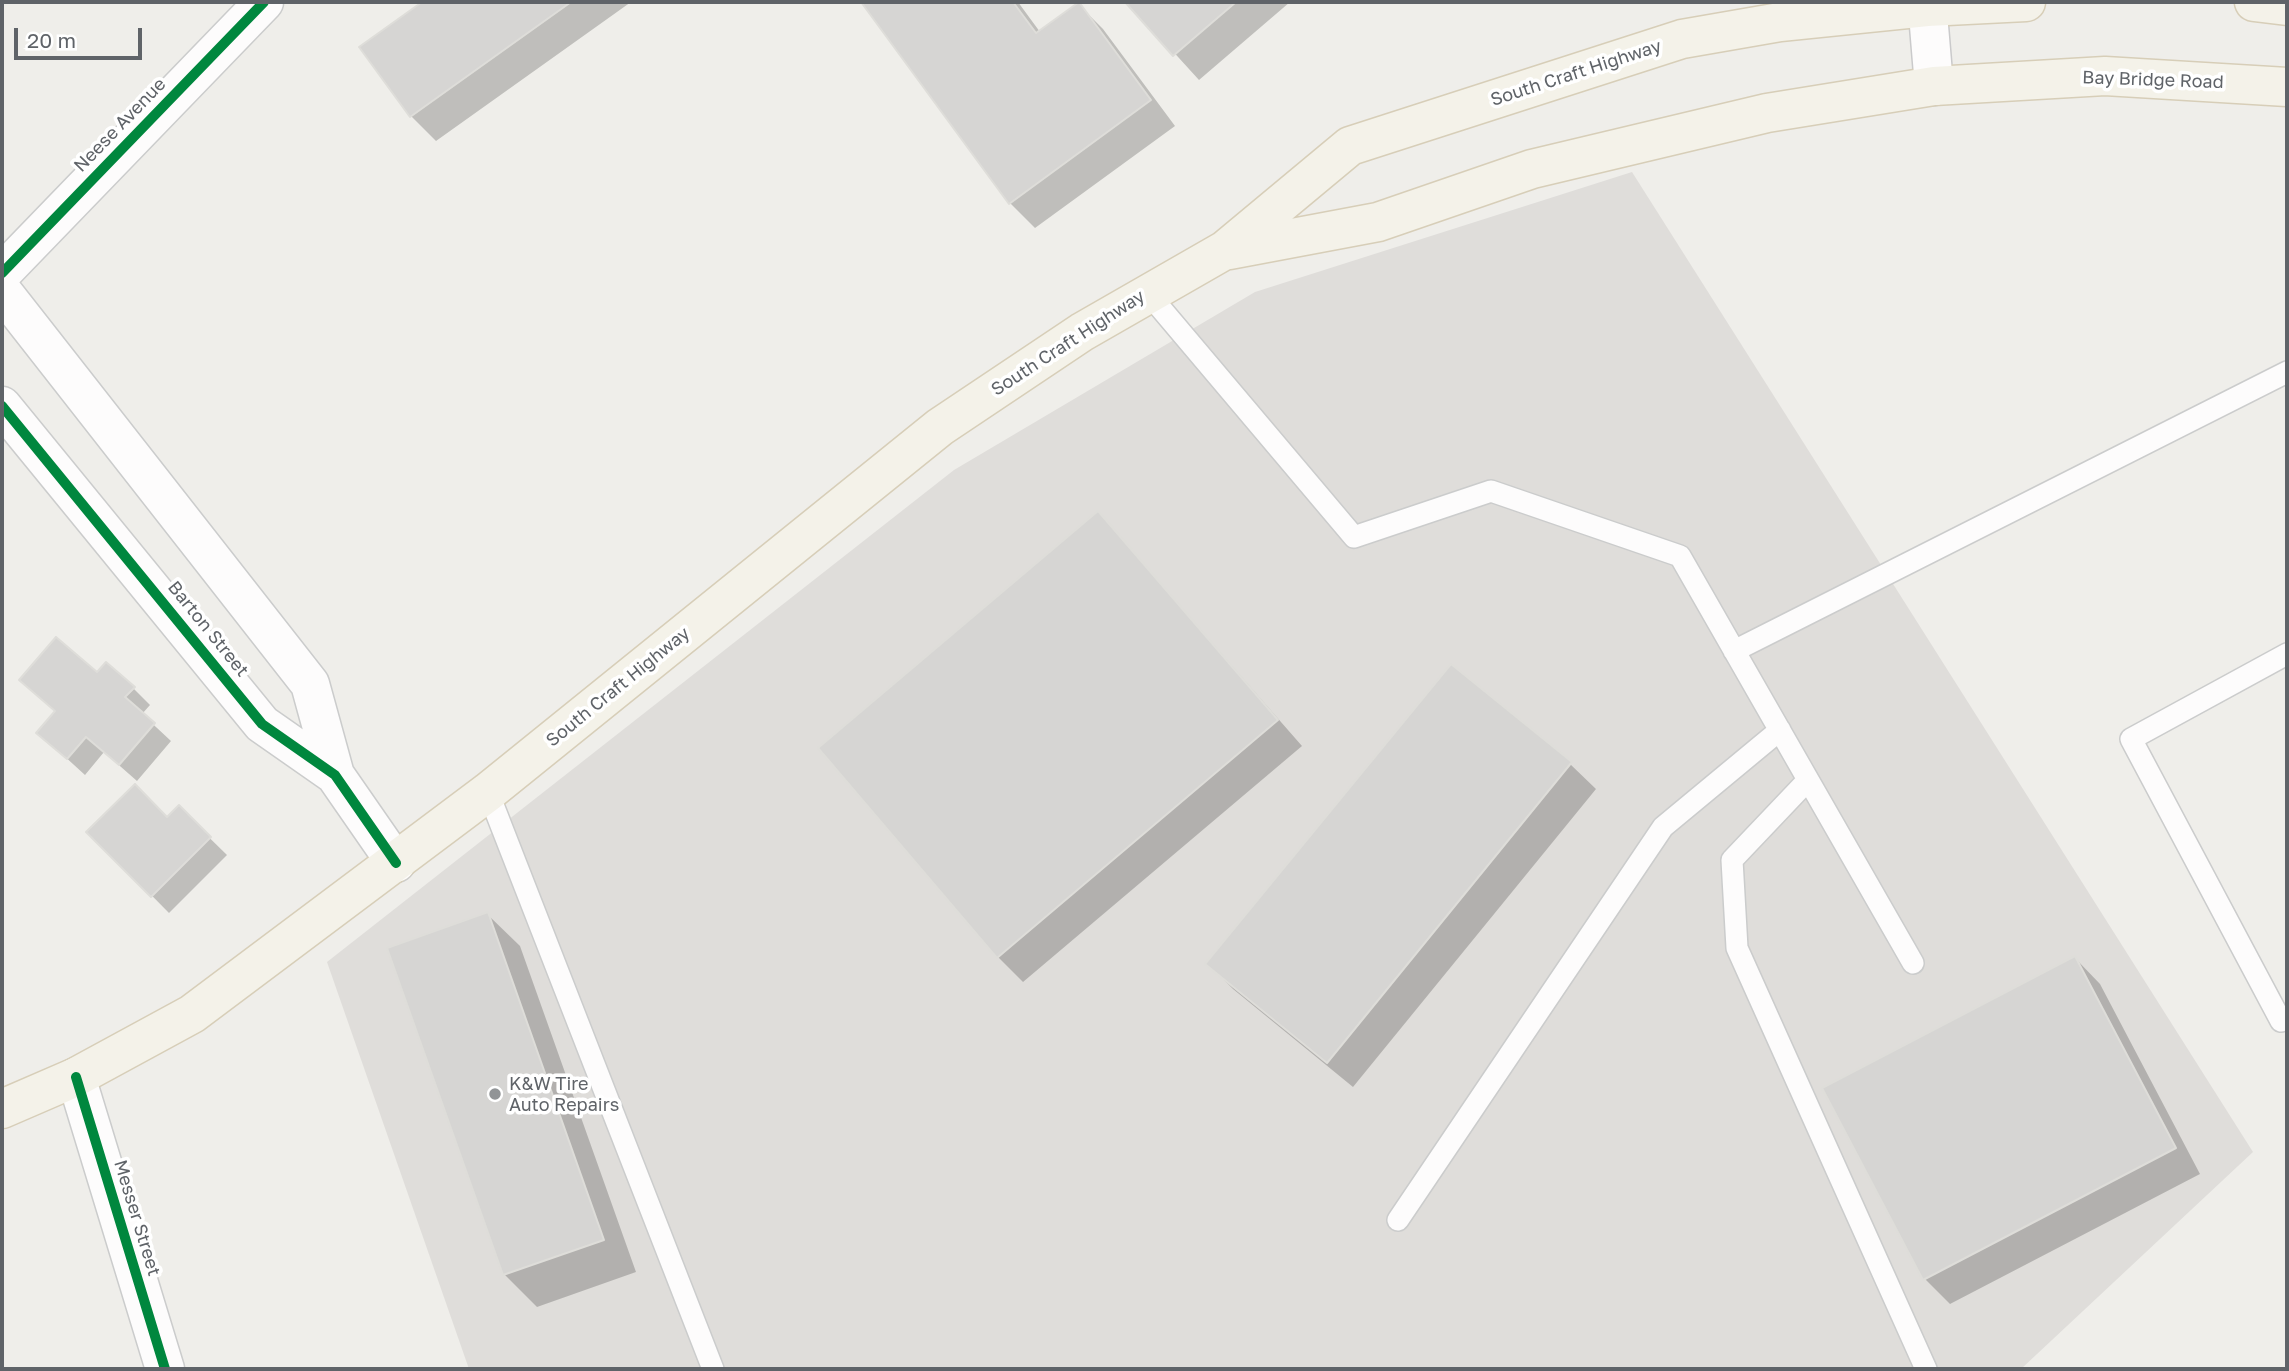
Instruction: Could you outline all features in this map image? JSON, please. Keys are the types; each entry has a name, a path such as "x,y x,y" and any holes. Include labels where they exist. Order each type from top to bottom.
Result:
{"main road":[{"path":"1927,4 2026,2"},
{"path":"2254,2 2287,5"},
{"name":"South Craft Highway","path":"2,1109 76,1077 192,1014 488,792 940,428 1082,331 1225,250 1350,146 1682,39 1791,12 1927,4"},
{"name":"Bay Bridge Road","path":"1934,86 2105,76 2287,87"},
{"name":"South Craft Highway","path":"1225,250 1378,222 1532,170 1767,113 1934,86"}],"street":[{"name":"Neese Avenue","path":"2,273 264,2"},
{"path":"1927,4 1934,86"},
{"name":"Barton Street","path":"2,291 310,684 335,775 396,863"},
{"name":"Barton Street","path":"2,406 262,724 335,775"},
{"name":"Messer Street","path":"76,1077 165,1369"}],"lane":[{"path":"1147,292 1354,537 1491,491 1680,556 1913,963"},
{"path":"1734,651 2287,372"},
{"path":"2287,654 2131,739 2281,1021 2287,1018"},
{"path":"1398,1220 1663,827 1780,730"},
{"path":"1808,780 1732,860 1737,948 1926,1369"},
{"path":"488,792 713,1369"}],"shaded area":[{"path":"1632,172 2253,1152 2021,1369 469,1369 327,962 954,470 1255,292"}],"building":[{"path":"422,2 571,2 410,117 359,47"},
{"path":"861,2 1013,2 1036,33 1079,2 1151,100 1009,204"},
{"path":"1125,2 1236,2 1173,56"},
{"path":"1098,511 1278,720 997,958 818,748"},
{"path":"56,637 97,672 106,662 135,687 125,697 155,723 119,765 86,737 67,759 36,733 55,711 19,680"},
{"path":"1451,664 1572,762 1327,1063 1205,964"},
{"path":"135,784 167,817 179,805 211,837 151,897 86,832"},
{"name":"K&W Tire Auto Repairs","path":"488,912 604,1240 503,1275 387,948"},
{"path":"2075,956 2176,1148 1923,1280 1822,1088"}],"cycle path":[{"path":"2,273 264,2"},
{"path":"2,406 262,724 335,775 396,863"},
{"path":"76,1077 165,1369"}],"place":[{"name":"K&W Tire Auto Repairs","path":"495,1094"}]}
